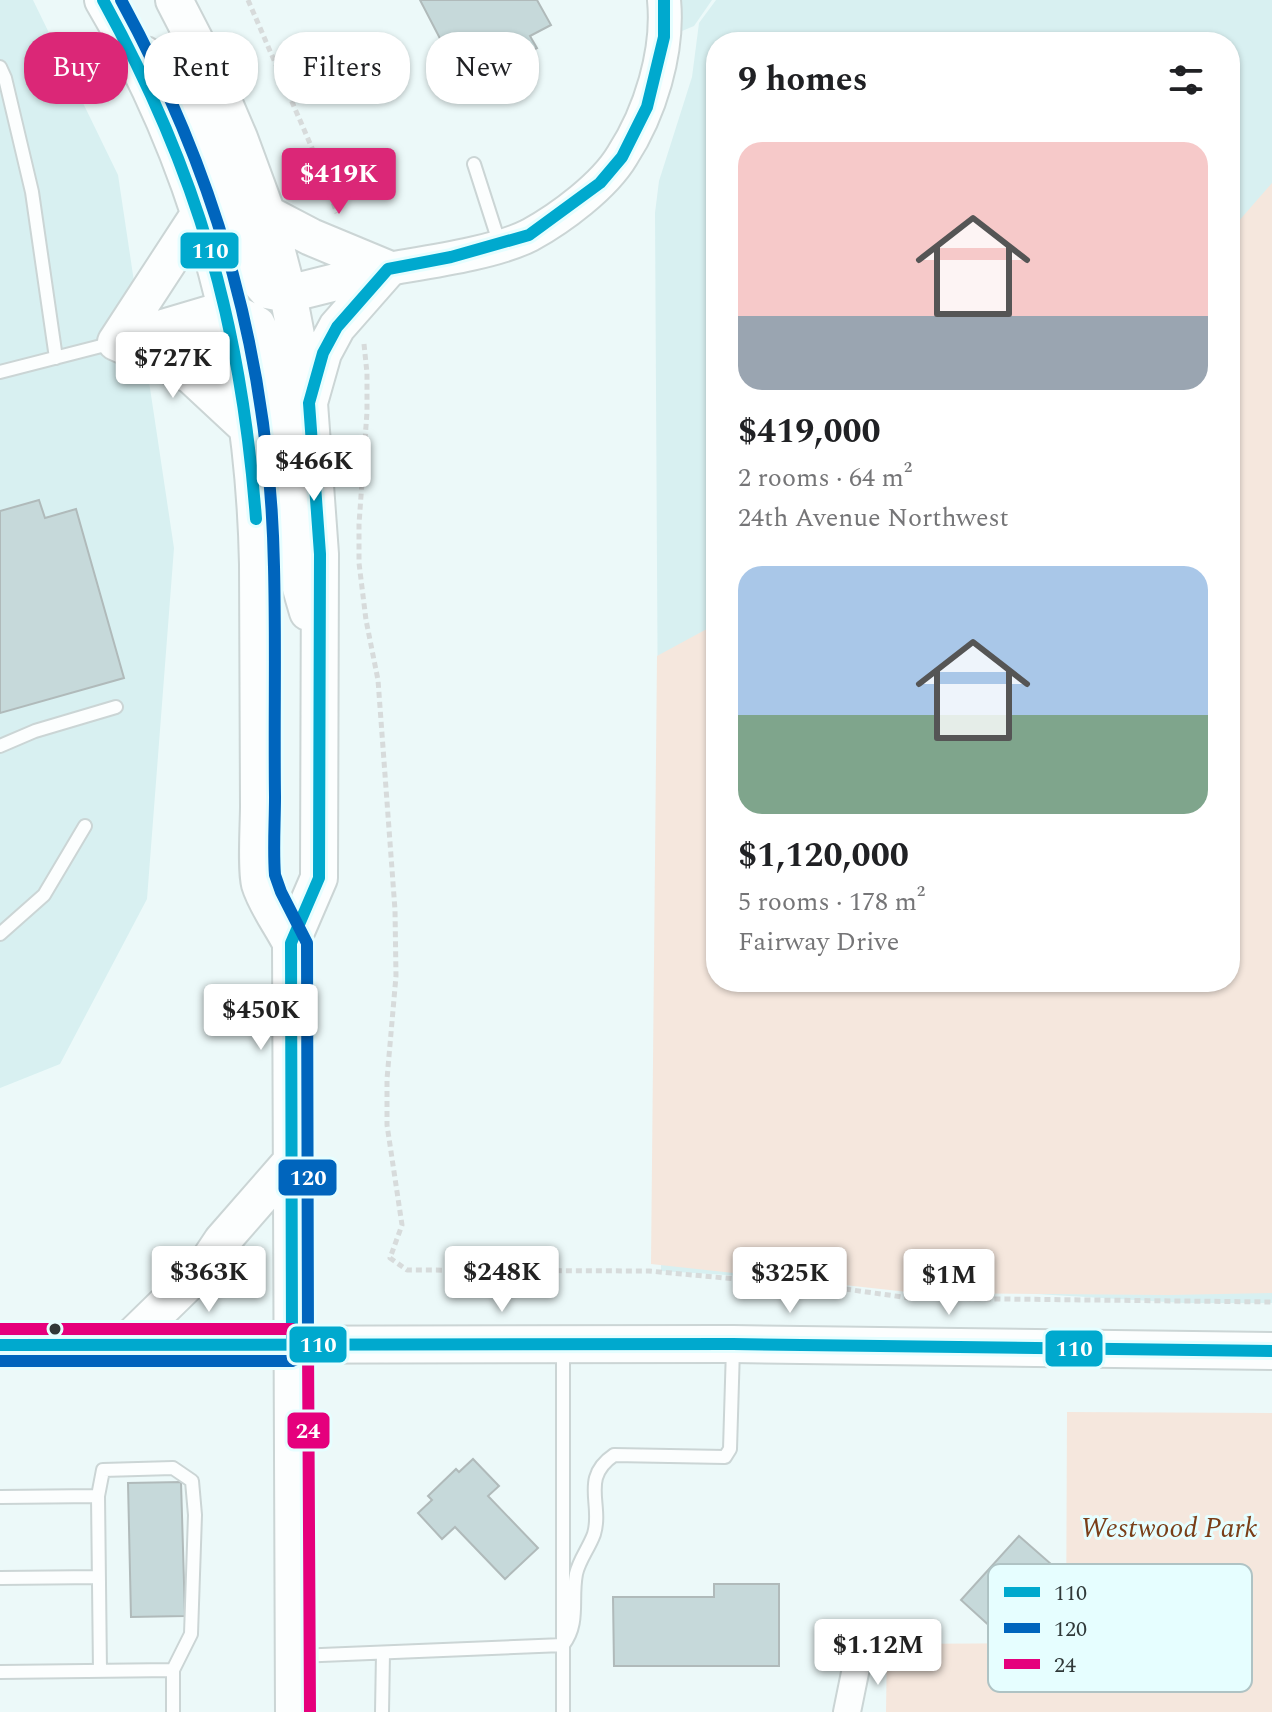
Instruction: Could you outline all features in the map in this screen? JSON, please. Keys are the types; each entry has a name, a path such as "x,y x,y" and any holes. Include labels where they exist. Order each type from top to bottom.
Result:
{"main road":[{"path":"174,0 209,68 267,214 288,294 309,403 317,488 319,878 291,943 294,1712"},
{"path":"112,15 190,101 252,273 267,290 288,294 388,269"},
{"path":"112,15 160,110 200,213 227,309 249,429 258,562 260,884 291,943"},
{"path":"116,342 200,213"},
{"path":"267,214 388,269"},
{"path":"309,403 323,353 337,327 388,269"},
{"path":"116,342 227,309 257,325 270,357 288,543 320,656"},
{"path":"116,342 191,375 249,429"},
{"path":"126,1343 206,1265 222,1241 291,1162"},
{"path":"0,1345 733,1344 1272,1351"}],"street":[{"path":"388,269 500,245 529,235 600,183 622,157 647,107 664,37 664,0"},
{"path":"847,1712 859,1653"}],"lane":[{"path":"0,67 32,192 56,358"},
{"path":"474,164 500,245"},
{"path":"0,372 116,342"},
{"path":"0,746 35,731 116,707"},
{"path":"0,934 44,895 85,826"},
{"path":"563,1344 563,1712"},
{"path":"294,1656 563,1645 572,1634 574,1625 576,1574 594,1533 595,1479 603,1462 614,1455 725,1457 730,1449 733,1344"},
{"path":"100,1671 98,1496 103,1470 173,1468 192,1481 195,1515 191,1634 173,1670 173,1712"},
{"path":"0,1497 98,1496"},
{"path":"0,1578 99,1577"},
{"path":"382,1712 383,1653"},
{"path":"0,1672 173,1670"}],"path":[{"path":"248,0 335,205 345,251"},
{"path":"355,304 364,341 367,373 359,563 378,680 395,910 396,976 387,1079 387,1125 402,1225 390,1258 407,1270 649,1271 910,1298 1272,1302"}],"shaded area":[{"path":"0,0 33,0 49,32 24,32 24,104 84,104 118,175 174,548 147,899 60,1064 0,1088"},
{"path":"677,0 712,0 694,26 682,31"},
{"path":"716,0 1272,0 1272,1303 1184,1303 661,1271 655,213 659,181 692,77 699,23"}],"green space":[{"path":"1272,183 1272,1293 917,1293 651,1264 657,656 706,629 706,992 1240,992 1240,220"},
{"name":"Westwood Park","path":"1067,1412 1272,1413 1272,1712 886,1712 887,1644 988,1643 988,1692 1252,1692 1252,1564 1066,1564"}],"building":[{"path":"420,0 537,0 551,25 538,32 437,32"},
{"path":"39,500 45,518 76,509 124,678 0,713 0,511"},
{"path":"473,1459 499,1486 488,1496 538,1548 505,1579 455,1527 442,1539 418,1513 432,1500 428,1496 456,1469 459,1472"},
{"path":"181,1482 185,1616 131,1617 128,1483"},
{"path":"1019,1536 1051,1564 994,1564"},
{"path":"988,1570 988,1624 961,1600"},
{"path":"714,1584 779,1584 779,1666 614,1666 613,1597 714,1597"}],"transit line":[{"name":"110","path":"103,0 165,126 210,250 239,379 256,519"},
{"name":"120","path":"0,1361 292,1361 303,1356 308,1347 307,943 275,875 274,567 262,417 250,345 233,274 211,204 186,135 156,67 121,0"},
{"name":"110","path":"292,1345 291,943 319,878 320,554 309,403 323,353 337,327 388,269 451,257 529,235 600,183 622,157 647,107 664,37 664,0"},
{"name":"24","path":"0,1329 292,1329 304,1335 308,1345 310,1712"},
{"name":"110","path":"0,1345 733,1344 1272,1351"}]}
